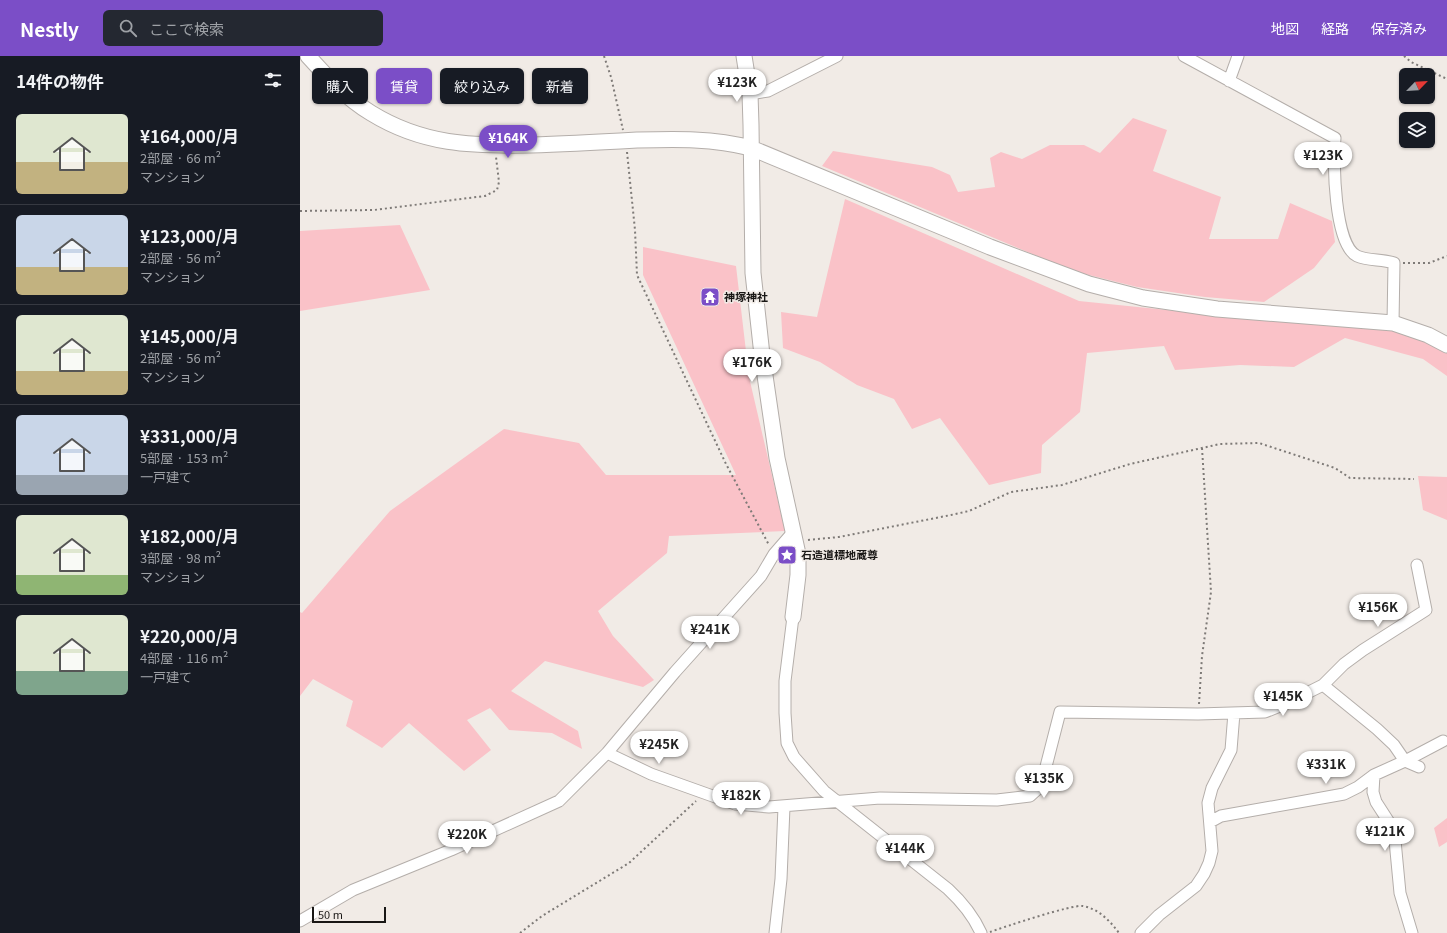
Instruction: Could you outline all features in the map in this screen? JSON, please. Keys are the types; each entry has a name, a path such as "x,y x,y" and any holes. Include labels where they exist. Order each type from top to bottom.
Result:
{"street":[{"path":"308,56 330,81 370,112 388,122 432,139 465,145 494,146 626,141 709,140 751,148 1044,268 1104,288 1143,298 1217,309 1393,323 1428,335 1447,345"},
{"path":"744,56 750,94 753,273 777,458 795,536 798,575 785,681 787,742 794,757 806,774 824,791 948,889 964,904 976,921 981,933"},
{"path":"750,94 768,91 837,56"},
{"path":"1184,56 1335,138 1333,159 1334,184 1339,213 1349,249 1356,256 1394,262 1393,323"},
{"path":"1229,81 1238,56"},
{"path":"300,922 353,890 451,850 559,801 607,753 676,672 762,576 774,554 795,536"},
{"path":"607,753 651,774 735,804 784,806 880,798 997,800 1030,796 1041,786 1060,712 1198,714 1265,712 1285,704 1323,685 1344,664 1362,650 1426,610 1417,566"},
{"path":"1323,685 1394,745 1406,761 1419,767"},
{"path":"1141,933 1159,915 1196,886 1204,874 1212,851 1208,803 1212,788 1231,750 1234,713"},
{"path":"1210,822 1221,816 1344,794 1358,787 1374,775 1406,761 1443,741"},
{"path":"1374,775 1373,792 1376,802 1394,830 1400,893 1412,933"},
{"path":"776,933 781,879 784,806"}],"path":[{"path":"604,56 611,77 626,141 632,192 637,275 726,464 774,554"},
{"path":"1404,56 1411,62 1447,79"},
{"path":"300,211 349,212 485,196 497,190 499,182 494,146"},
{"path":"1394,262 1411,264 1429,262 1447,256"},
{"path":"795,536 839,537 951,515 969,511 1011,492 1062,485 1130,464 1220,444 1260,443 1335,468 1350,478 1414,479"},
{"path":"1198,714 1202,656 1211,592 1202,448"},
{"path":"520,933 542,916 629,864 704,793"},
{"path":"987,933 1067,908 1081,906 1096,911 1109,920 1119,933"}],"shaded area":[{"path":"1133,118 1167,130 1153,171 1221,197 1209,239 1278,239 1290,203 1332,221 1335,242 1314,268 1264,302 1205,297 1137,287 1073,271 822,166 833,151 932,167 950,175 958,192 995,187 990,158 1001,152 1022,159 1050,145 1084,145 1100,153"},
{"path":"845,199 1079,301 1216,315 1389,329 1432,343 1447,353 1447,376 1423,359 1345,338 1294,367 1240,365 1175,370 1164,346 1087,353 1080,412 1042,445 1041,473 989,485 940,418 912,429 894,399 857,385 820,362 783,348 781,312 817,317"},
{"path":"400,225 430,290 300,311 300,231"},
{"path":"643,247 736,266 749,377 785,531 669,536 667,553 598,611 613,636 654,680 643,687 545,661 511,691 578,731 582,749 552,733 509,730 490,708 467,720 491,750 464,771 409,723 382,748 346,726 353,701 313,679 300,696 300,612 302,613 390,511 504,429 579,443 606,475 736,475 643,275"},
{"path":"1418,476 1447,477 1447,520 1423,510"},
{"path":"1447,818 1447,842 1439,847 1434,828"}],"place":[{"name":"神塚神社","path":"710,297"},
{"name":"石造道標地蔵尊","path":"787,555"}]}
